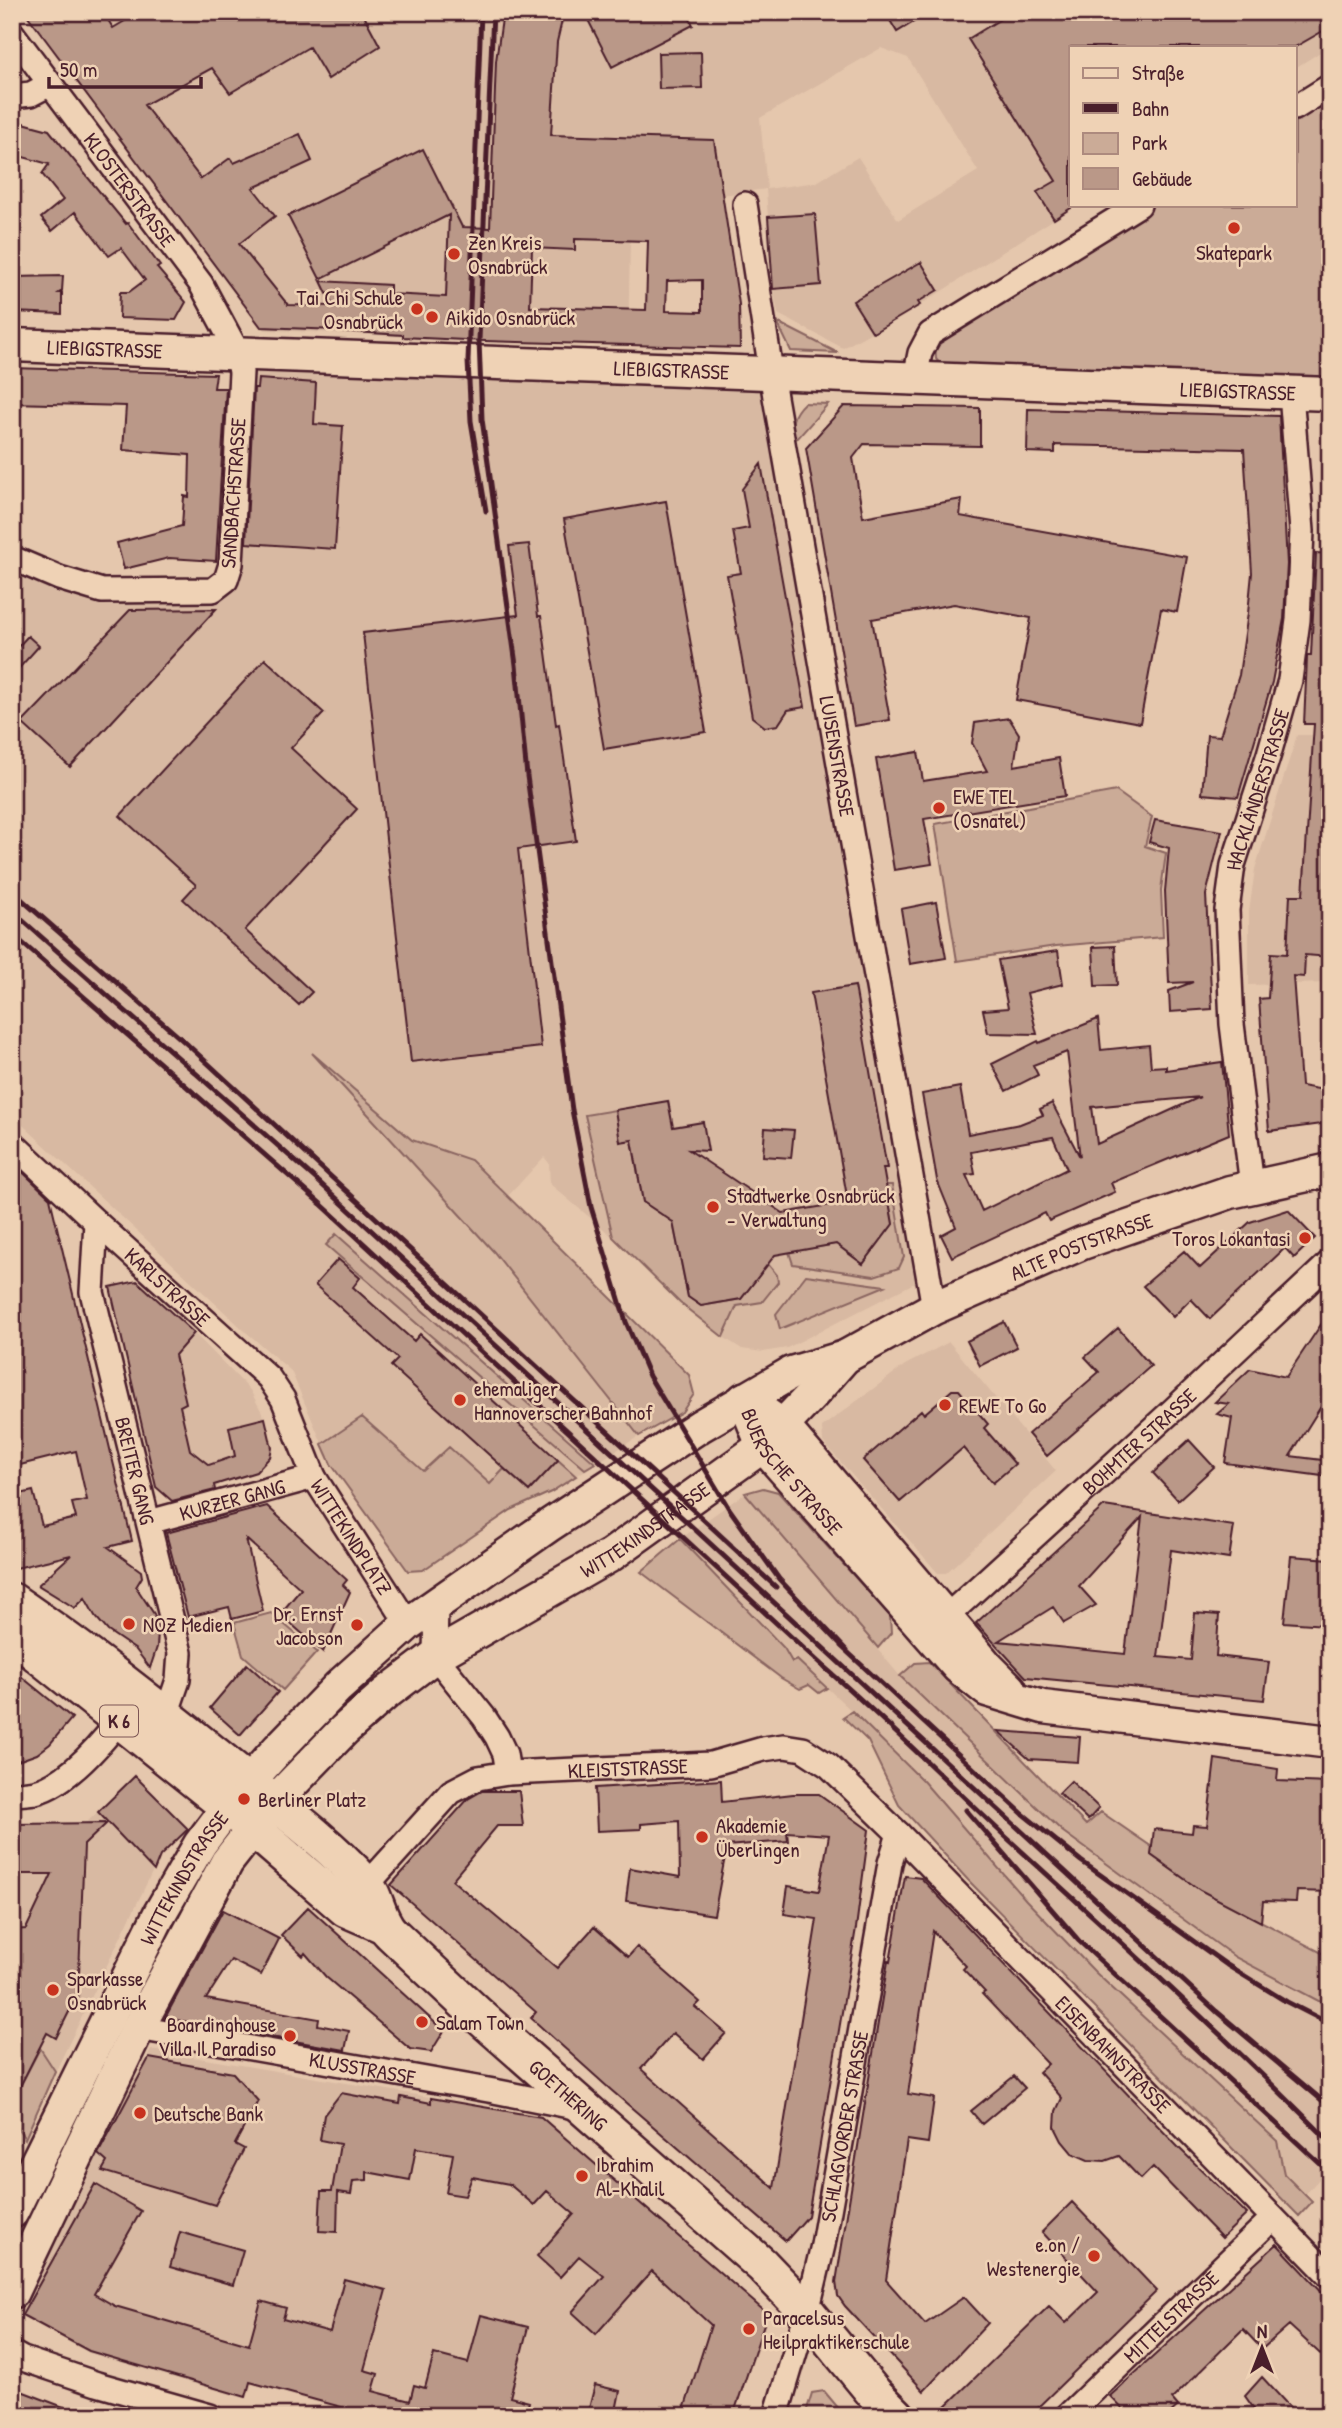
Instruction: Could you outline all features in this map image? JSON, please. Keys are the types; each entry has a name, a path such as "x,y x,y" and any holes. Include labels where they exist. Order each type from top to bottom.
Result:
{"main road":[{"name":"LIEBIGSTRASSE","path":"12,345 237,351 1330,394"},
{"name":"ALTE POSTSTRASSE","path":"744,1399 792,1373 845,1357 934,1308 1082,1243 1171,1210 1252,1186 1330,1170"},
{"name":"ALTE POSTSTRASSE","path":"773,1436 845,1357"},
{"name":"BUERSCHE STRASSE","path":"744,1399 958,1667 987,1690 1026,1703 1330,1742"},
{"name":"WITTEKINDSTRASSE","path":"12,2292 138,2028 227,1862 248,1803 338,1687 408,1624 436,1603 744,1399"},
{"name":"BUERSCHE STRASSE","path":"773,1436 946,1617 988,1667 1026,1703"},
{"name":"WITTEKINDSTRASSE","path":"12,2212 160,1913 200,1843 435,1656 611,1555 773,1436"},
{"name":"K 6","path":"12,1601 76,1645 166,1715 248,1803"},
{"name":"K 6","path":"20,1640 119,1721 248,1803"},
{"path":"20,1640 60,1656 248,1803"},
{"name":"GOETHERING","path":"248,1803 367,1885 383,1925"},
{"name":"GOETHERING","path":"248,1803 346,1909 383,1925 477,2014 762,2266 807,2312 874,2393 897,2416"}],"street":[{"name":"KLOSTERSTRASSE","path":"12,33 201,284 237,351"},
{"path":"12,96 31,93 50,84"},
{"path":"1296,107 1330,86"},
{"name":"LUISENSTRASSE","path":"745,204 771,371 934,1308"},
{"path":"915,379 920,353 930,334 1137,206"},
{"name":"SANDBACHSTRASSE","path":"12,558 102,592 213,590 226,580 231,564 241,372 237,351"},
{"name":"HACKLÄNDERSTRASSE","path":"1252,1186 1232,1024 1227,910 1233,865 1290,680 1298,620 1303,531 1291,393"},
{"name":"KARLSTRASSE","path":"12,1143 269,1378 283,1399 302,1447"},
{"name":"BREITER GANG","path":"96,1222 92,1292 180,1653 178,1680 166,1715"},
{"name":"BOHMTER STRASSE","path":"946,1617 1184,1400 1330,1262"},
{"name":"WITTEKINDPLATZ","path":"302,1447 314,1477 408,1624"},
{"name":"KURZER GANG","path":"149,1522 314,1477"},
{"path":"436,1603 435,1656 497,1737 505,1754 509,1773"},
{"path":"12,1794 36,1792 62,1779 107,1737 119,1721"},
{"name":"KLEISTSTRASSE","path":"367,1885 451,1792 478,1778 509,1773 710,1764 784,1746 803,1749 829,1766 899,1834"},
{"name":"EISENBAHNSTRASSE","path":"899,1834 1330,2276"},
{"name":"SCHLAGVORDER STRASSE","path":"776,2416 807,2312 823,2245 890,1863 899,1834"},
{"name":"KLUSSTRASSE","path":"138,2028 584,2109"},
{"name":"MITTELSTRASSE","path":"1067,2416 1273,2218"},
{"path":"12,2353 97,2384 210,2416"}],"shaded area":[{"path":"25,12 1330,12 1330,46 1296,67 1296,46 1069,46 1069,206 1074,206 920,305 843,348 778,314 773,289 766,189 722,195 630,240 628,345 265,330","holes":["881,48 908,58 978,171 898,220 858,157 817,182 767,189 760,118"]},
{"path":"237,351 771,371 928,1276 787,1348 763,1352 742,1349 680,1303 613,1237 550,1184 549,1163 544,1157 508,1196 471,1160 412,1140 318,1059 494,1252 639,1436 551,1492 511,1510 423,1570 408,1571 331,1464 291,1371 12,1115 12,558 102,591 226,580"},
{"path":"1297,735 1330,735 1330,983 1249,985 1249,912 1255,869"},
{"path":"137,1281 194,1333 250,1390 265,1418 272,1448 270,1457 256,1472 173,1502 156,1487 110,1287"},
{"path":"949,1342 1056,1471 946,1573 938,1573 823,1442 822,1427 905,1365"},
{"path":"745,1493 900,1676 1062,1831 1235,1957 1330,2007 1330,2187 1319,2179 1305,2195 1284,2174 1277,2141 1095,1972 1026,1900 896,1752 797,1660 792,1662 784,1648 680,1539"},
{"path":"135,1776 188,1829 160,1856 12,2161 12,1824 86,1823"},
{"path":"151,2050 542,2116 764,2309 767,2321 734,2416 364,2416 252,2384 247,2399 89,2353 20,2315 17,2308 95,2153"}],"green space":[{"path":"1330,94 1330,377 1315,376 1314,383 1191,378 1188,371 943,367 936,359 935,341 1147,206 1296,206 1296,114"},
{"path":"777,322 838,353 791,351"},
{"path":"804,403 828,404 798,438 792,440 793,420"},
{"path":"1116,791 1152,817 1145,846 1166,853 1161,890 1163,937 1056,946 957,961 935,824"},
{"path":"312,1053 412,1140 471,1160 689,1375 694,1394 682,1412 639,1436 494,1252"},
{"path":"615,1110 632,1140 643,1202 673,1222 688,1297 701,1306 741,1299 768,1264 777,1275 778,1282 762,1302 737,1306 723,1337 680,1303 613,1237 585,1115"},
{"path":"886,1185 892,1185 904,1257 899,1268 874,1276 793,1264 789,1252 836,1244 863,1264 893,1224"},
{"path":"336,1234 595,1463 585,1469 326,1245"},
{"path":"806,1275 885,1286 780,1329 776,1314"},
{"path":"362,1417 423,1471 449,1447 490,1484 504,1469 529,1491 558,1460 576,1476 551,1492 511,1510 423,1570 408,1571 331,1464 322,1444"},
{"path":"763,1488 778,1492 890,1616 891,1633 878,1648 745,1493"},
{"path":"680,1539 784,1648 792,1662 797,1660 827,1688 819,1693 809,1685 800,1689 781,1678 641,1572"},
{"path":"271,1613 317,1652 283,1690 243,1655 234,1623"},
{"path":"929,1662 1086,1825 1101,1812 1152,1847 1151,1855 1200,1890 1330,1957 1330,2007 1235,1957 1062,1831 900,1676 915,1663"},
{"path":"852,1711 923,1781 1026,1900 1095,1972 1277,2141 1284,2174 1312,2202 1299,2216 968,1880 899,1805 868,1741 843,1717"},
{"path":"40,2048 55,2071 25,2139 12,2119 12,2102"},
{"path":"824,2391 845,2416 836,2412 834,2416 805,2416 812,2393"}],"building":[{"path":"25,12 103,12 113,28 140,12 362,12 380,46 328,79 309,47 230,93 212,68 144,105 201,179 230,158 234,163 300,134 312,161 253,188 275,216 239,244 288,305 333,306 321,281 390,285 390,294 446,297 449,215 320,279 288,216 423,149 462,227 490,228 496,61 503,12 564,12 557,42 551,135 714,140 739,304 740,348 485,341 261,327","holes":["575,239 648,241 646,310 530,307 532,248 575,250","702,280 702,312 666,311 667,281"]},
{"path":"584,12 687,12 693,25 612,67"},
{"path":"885,12 930,12 897,32"},
{"path":"1012,12 1330,12 1330,27 1296,46 1069,46 1071,208 1054,219 1037,192 1056,181 968,39"},
{"path":"701,52 702,88 659,89 658,53"},
{"path":"12,120 49,130 126,224 128,223 160,266 157,268 186,302 176,320 119,318 120,292 129,292 145,280 121,248 109,256 75,212 52,231 41,218 63,200 42,174 49,164 12,154"},
{"path":"815,214 821,285 773,289 768,217"},
{"path":"921,262 938,290 918,302 920,305 873,333 853,301"},
{"path":"63,276 62,291 59,293 62,293 62,314 12,312 12,277"},
{"path":"12,368 216,374 214,388 226,388 216,561 169,558 124,569 117,543 182,526 184,496 189,497 190,455 123,450 126,406 12,403"},
{"path":"258,379 316,383 314,424 343,426 335,549 246,543 254,388 257,388"},
{"path":"844,406 980,408 980,446 864,444 853,458 863,517 962,499 960,516 1187,557 1177,612 1161,609 1140,723 1016,700 1031,618 954,604 872,619 890,720 854,726 806,448"},
{"path":"1028,409 1279,416 1287,564 1284,619 1272,682 1238,797 1202,794 1207,735 1220,736 1239,675 1248,613 1252,573 1244,449 1055,445 1055,453 1027,452"},
{"path":"761,464 805,707 788,710 778,725 765,727 752,717 727,575 741,573 733,531 749,528 742,489"},
{"path":"666,501 706,732 604,749 564,519"},
{"path":"529,544 538,616 541,616 576,841 518,849 541,1047 411,1062 363,633 518,615 509,546"},
{"path":"1316,553 1330,554 1330,957 1305,955 1304,977 1293,976 1301,1086 1330,1091 1330,1126 1321,1124 1269,1131 1259,999 1268,998 1271,953 1287,954 1290,895 1303,895 1314,724 1304,724 1307,655 1311,655"},
{"path":"216,609 70,767 22,723 130,610"},
{"path":"28,636 39,646 12,676 12,653"},
{"path":"265,659 324,713 291,748 357,809 245,930 312,992 299,1005 183,899 196,885 120,816"},
{"name":"EWE TEL (Osnatel)","path":"1009,718 1019,734 1014,766 1059,758 1065,796 924,819 932,864 894,870 876,759 918,752 923,781 987,771 972,743 975,723"},
{"path":"1155,820 1222,831 1206,895 1212,1009 1170,1012 1169,991 1193,982 1169,983 1165,891 1169,848 1149,842"},
{"path":"936,902 946,958 910,964 901,909"},
{"path":"1115,946 1117,985 1095,986 1093,947"},
{"path":"1058,951 1063,984 1027,993 1037,1034 988,1033 983,1010 1008,1008 998,960"},
{"name":"Stadtwerke Osnabrück - Verwaltung","path":"855,986 887,1168 883,1168 893,1224 863,1264 836,1244 775,1255 741,1299 701,1306 688,1297 673,1222 643,1202 632,1140 620,1142 615,1110 668,1101 673,1127 703,1122 708,1151 689,1150 783,1213 848,1202 811,993"},
{"path":"1098,1019 1101,1050 1149,1045 1151,1067 1166,1066 1166,1070 1222,1062 1229,1134 1111,1183 1115,1192 1049,1221 1045,1213 952,1257 941,1235 956,1227 937,1180 922,1094 960,1087 968,1134 1020,1124 1043,1115 1040,1109 1052,1103 1080,1157 1067,1052 1033,1065 1038,1075 1006,1091 992,1064 1038,1041 1039,1043","holes":["1200,1097 1097,1144 1092,1107","1053,1137 1067,1169 982,1211 966,1175 975,1174 971,1152"]},
{"path":"765,1128 794,1130 791,1158 763,1156"},
{"path":"12,1162 50,1198 132,1541 108,1547 141,1571 142,1577 136,1587 154,1614 158,1632 157,1647 150,1668 136,1650 108,1631 85,1598 75,1608 38,1585 71,1555 12,1569 12,1496 33,1491 42,1526 76,1518 72,1503 87,1500 76,1451 20,1465 12,1433"},
{"path":"1288,1210 1315,1238 1294,1258 1285,1248 1210,1319 1191,1299 1173,1317 1143,1286 1184,1251 1200,1268 1250,1222"},
{"name":"ehemaliger Hannoverscher Bahnhof","path":"338,1259 360,1278 353,1287 414,1341 420,1334 558,1460 529,1491 391,1366 398,1359 315,1285"},
{"path":"137,1281 194,1333 175,1355 186,1403 180,1406 190,1450 209,1465 235,1456 229,1427 265,1418 272,1448 270,1457 256,1472 214,1485 215,1490 172,1501 156,1487 110,1287"},
{"path":"1330,1311 1330,1392 1290,1456 1330,1461 1330,1477 1225,1463 1232,1418 1217,1414 1229,1404 1215,1402 1250,1369 1286,1377"},
{"path":"1004,1322 1017,1347 980,1366 967,1341"},
{"path":"1118,1328 1151,1366 1047,1456 1028,1434 1099,1372 1085,1357"},
{"path":"952,1390 959,1390 988,1424 984,1428 1015,1464 993,1483 963,1448 900,1502 863,1460 921,1410 924,1414"},
{"path":"1189,1440 1214,1467 1178,1500 1153,1473"},
{"path":"267,1506 347,1580 343,1585 350,1592 323,1652 280,1614 301,1589 246,1539 263,1611 232,1619 229,1607 188,1617 166,1533"},
{"path":"1104,1506 1234,1526 1229,1559 1171,1550 1158,1657 1191,1660 1195,1613 1219,1615 1216,1656 1269,1662 1264,1700 1026,1677 976,1623","holes":["1142,1517 1125,1654 998,1641 1053,1607 1064,1623 1096,1605 1079,1586"]},
{"path":"1291,1556 1330,1559 1326,1625 1284,1622"},
{"path":"247,1664 278,1692 240,1735 210,1708"},
{"path":"12,1669 72,1718 50,1744 37,1754 12,1763"},
{"path":"998,1731 1080,1737 1078,1762 1029,1759"},
{"path":"1215,1759 1278,1769 1277,1781 1330,1783 1330,1892 1297,1891 1296,1902 1263,1901 1261,1922 1200,1890 1151,1855 1154,1829 1192,1833 1193,1825 1207,1826"},
{"path":"135,1776 188,1829 160,1856 154,1871 98,1812"},
{"path":"721,1780 722,1802 793,1794 819,1794 869,1830 856,1928 808,2216 786,2241 531,2018 536,2012 391,1885 468,1799 482,1791 519,1791 523,1826 497,1826 452,1880 557,1968 594,1927 628,1957 637,1947 700,2002 695,2007 726,2033 703,2059 673,2033 641,2069 774,2188 817,1919 784,1914 788,1886 819,1891 829,1835 787,1832 788,1841 727,1846 714,1915 626,1901 630,1868 680,1877 679,1821 641,1824 641,1829 597,1831 595,1788"},
{"path":"1071,1781 1099,1808 1088,1820 1059,1793"},
{"path":"107,1823 84,1845 78,2000 75,2000 56,2038 47,2033 12,2102 12,1930 26,1929 52,1874 12,1874 12,1824"},
{"path":"905,1876 921,1878 1179,2148 1247,2214 1222,2238 1153,2167 1141,2179 1119,2156 1105,2161 1088,2160 1072,2153 1055,2127 1056,2111 1062,2098 1039,2072 1048,2064 982,1994 985,1992 963,1969 966,1966 933,1931 908,2094 934,2098 928,2143 907,2140 886,2280 925,2324 964,2297 988,2323 924,2391 845,2306 838,2296 836,2282 888,1961 890,1962"},
{"path":"308,1907 444,2031 431,2052 410,2049 326,1977 305,1953 303,1956 281,1935"},
{"path":"223,1910 279,1939 261,1975 231,1960 206,1999 319,2019 318,2025 349,2031 345,2050 165,2018"},
{"path":"149,2058 233,2073 258,2101 235,2144 244,2149 215,2205 102,2171 107,2162 98,2154"},
{"path":"1014,2076 1025,2088 982,2124 971,2111"},
{"path":"341,2093 400,2104 401,2097 431,2103 431,2098 541,2117 762,2309 765,2321 733,2416 693,2416 683,2413 711,2325 652,2271 596,2334 572,2312 604,2276 579,2256 560,2277 537,2256 574,2214 547,2191 534,2205 509,2184 472,2177 465,2196 446,2193 453,2154 416,2148 410,2180 367,2172 367,2180 353,2181 351,2194 338,2192 337,2232 319,2231 321,2191 332,2191 340,2144 320,2140 324,2115"},
{"path":"95,2184 141,2211 94,2294 115,2306 249,2345 261,2301 286,2308 283,2319 330,2332 344,2279 386,2290 364,2370 378,2374 373,2391 410,2401 414,2385 425,2388 434,2354 468,2363 481,2315 528,2327 510,2397 529,2402 525,2416 374,2416 250,2382 246,2397 89,2351 22,2315"},
{"path":"1072,2202 1157,2291 1029,2416 954,2416 944,2408 1049,2306 1066,2323 1098,2292 1042,2232"},
{"path":"180,2232 243,2250 233,2285 170,2267"},
{"path":"1277,2244 1330,2300 1330,2363 1289,2325 1262,2349 1243,2329 1172,2399 1178,2406 1167,2416 1129,2416 1110,2396"},
{"path":"1262,2377 1298,2416 1259,2416 1245,2396"},
{"path":"595,2385 620,2391 615,2416 587,2416"},
{"path":"16,2389 82,2416 12,2416 12,2397"}],"railway":[{"path":"481,12 468,361 471,421 486,511"},
{"path":"493,12 479,340 482,419 572,1110 591,1207 626,1322 649,1376 728,1507 779,1579 847,1651"},
{"path":"12,891 188,1045 731,1545"},
{"path":"12,911 319,1182 1216,2011 1330,2107"},
{"path":"12,934 321,1204 870,1708 1211,2026 1330,2142"},
{"path":"725,1540 776,1587"},
{"path":"841,1646 1023,1814 1081,1861 1227,1965 1287,2002 1330,2024"},
{"path":"966,1810 1079,1941 1330,2173"}],"place":[{"name":"Skatepark","path":"1234,228"},
{"name":"Zen Kreis Osnabrück","path":"454,254"},
{"name":"Tai Chi Schule Osnabrück","path":"417,309"},
{"name":"Aikido Osnabrück","path":"432,317"},
{"name":"EWE TEL (Osnatel)","path":"939,808"},
{"name":"Stadtwerke Osnabrück - Verwaltung","path":"713,1207"},
{"name":"Toros Lokantasi","path":"1305,1238"},
{"name":"ehemaliger Hannoverscher Bahnhof","path":"460,1400"},
{"name":"REWE To Go","path":"945,1405"},
{"name":"NOZ Medien","path":"129,1624"},
{"name":"Dr. Ernst Jacobson","path":"357,1625"},
{"name":"Berliner Platz","path":"244,1799"},
{"name":"Akademie Überlingen","path":"702,1837"},
{"name":"Sparkasse Osnabrück","path":"53,1990"},
{"name":"Salam Town","path":"422,2022"},
{"name":"Boardinghouse Villa Il Paradiso","path":"290,2036"},
{"name":"Deutsche Bank","path":"140,2113"},
{"name":"Ibrahim Al-Khalil","path":"582,2176"},
{"name":"e.on / Westenergie","path":"1094,2256"},
{"name":"Paracelsus Heilpraktikerschule","path":"749,2329"}]}
